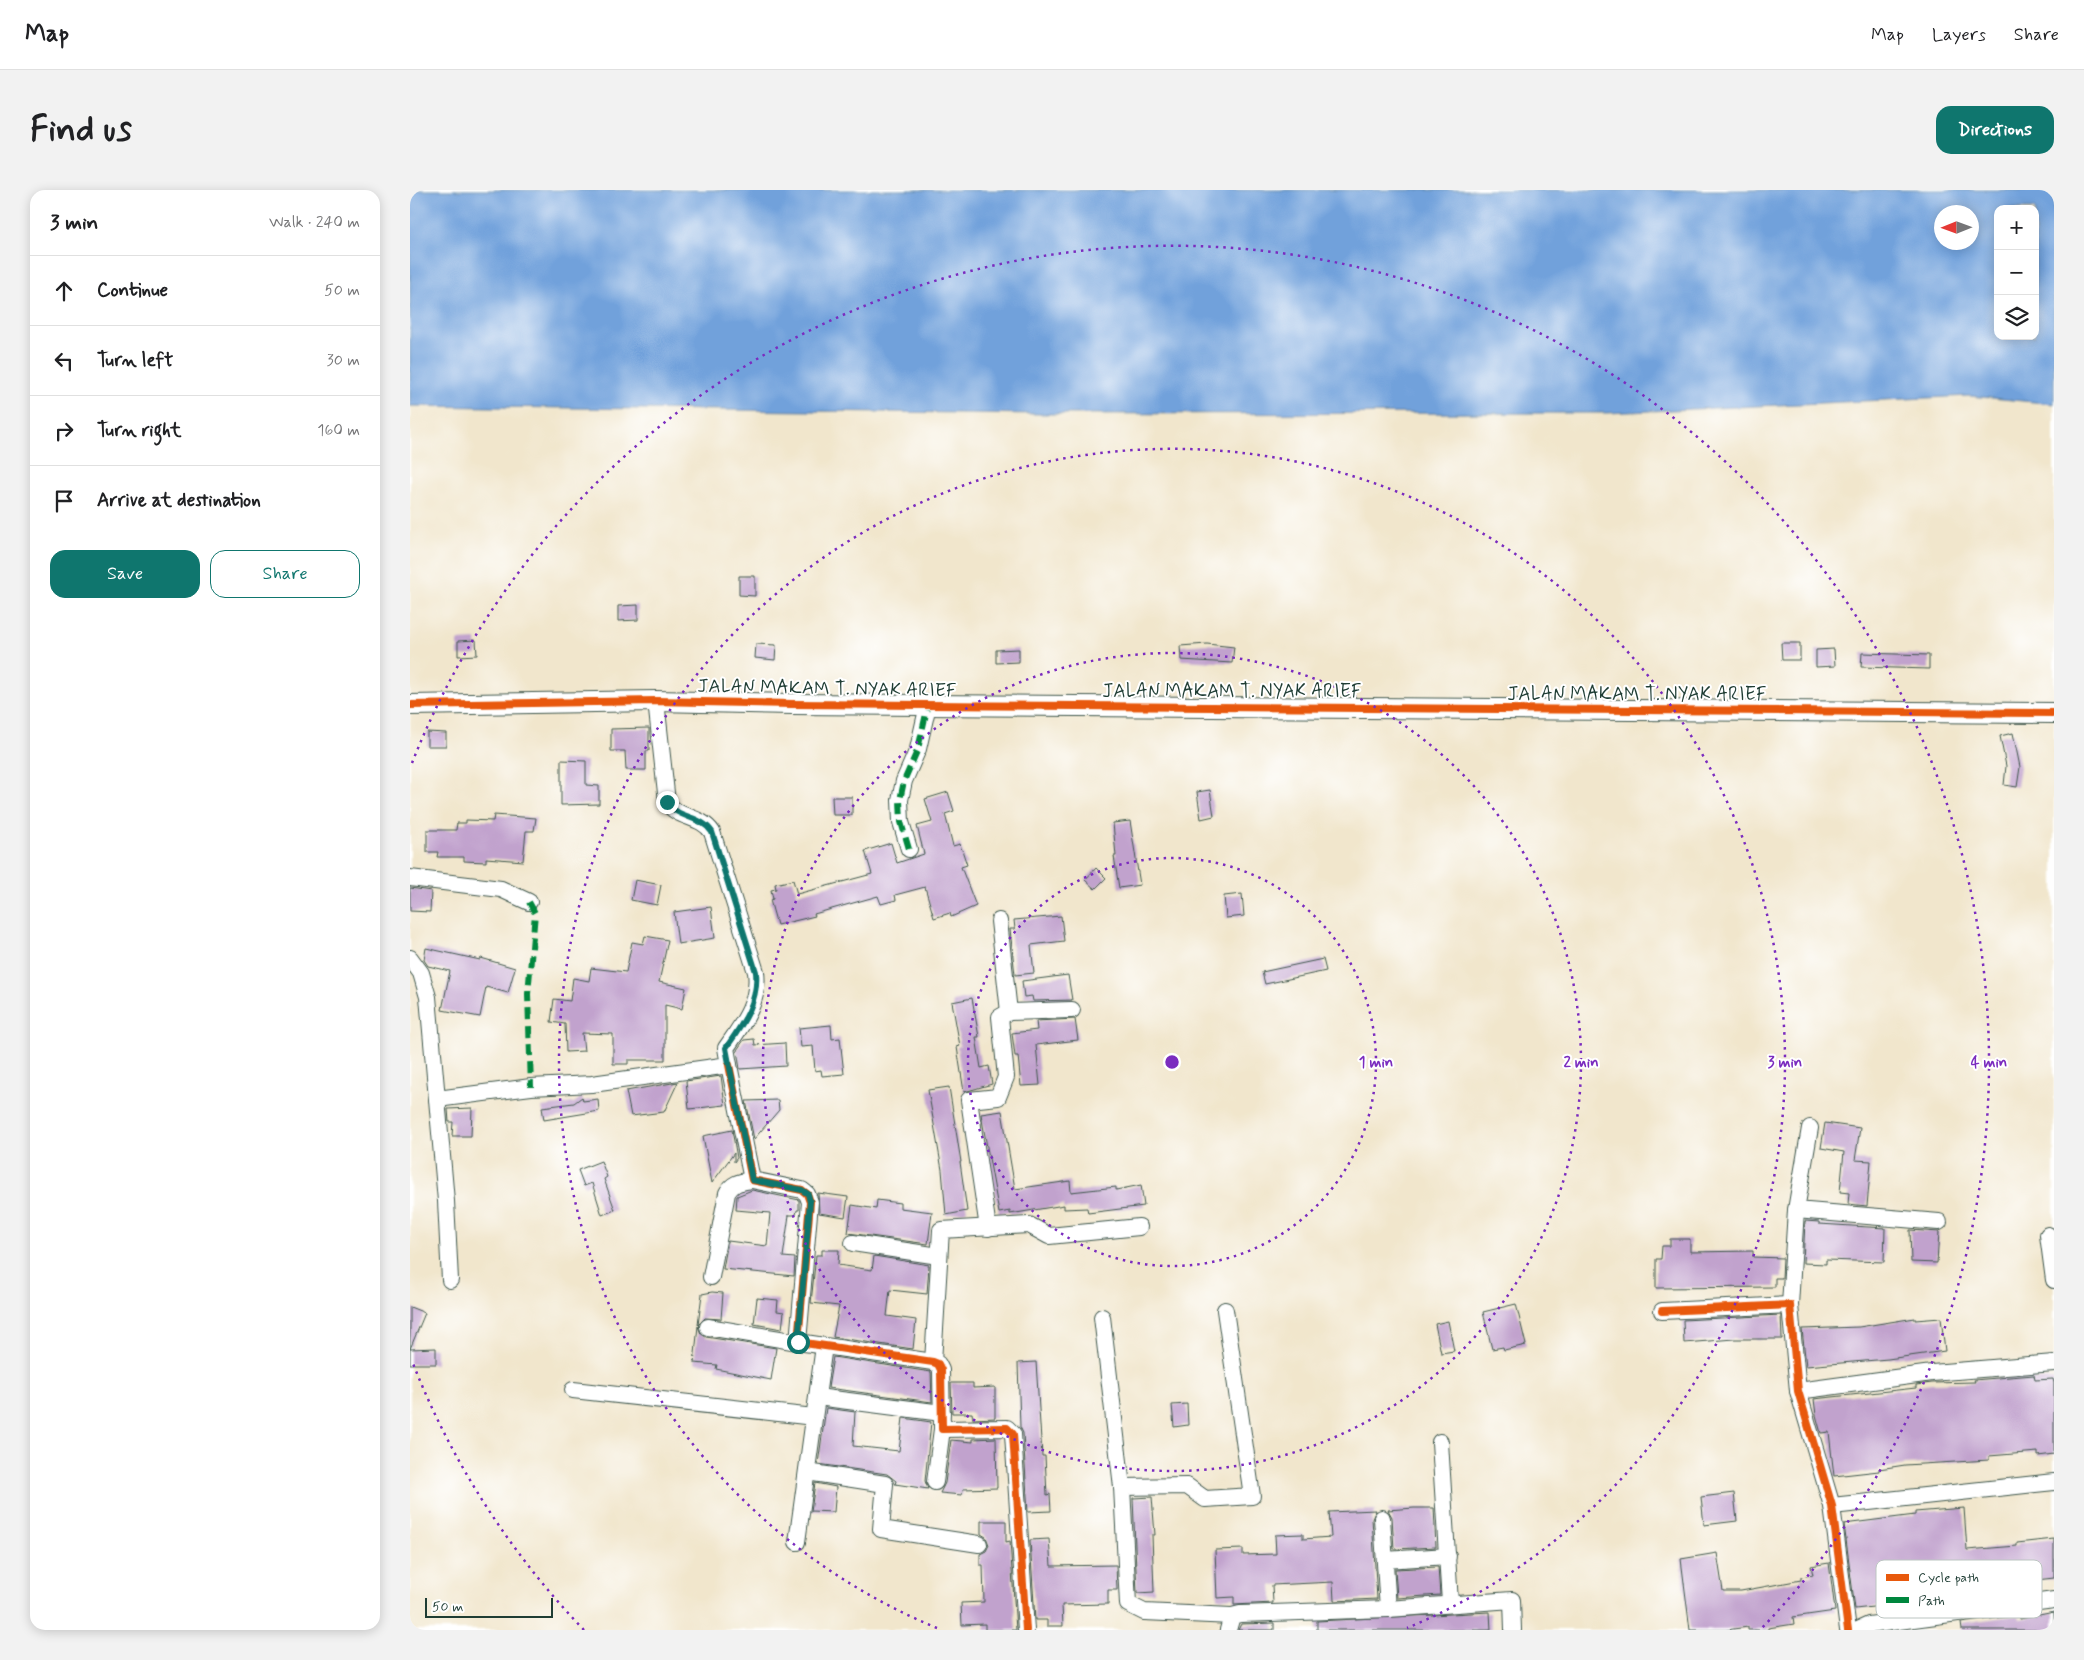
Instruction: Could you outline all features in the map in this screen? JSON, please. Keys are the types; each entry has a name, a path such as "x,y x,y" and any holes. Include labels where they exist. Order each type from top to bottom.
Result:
{"street":[{"name":"JALAN MAKAM T. NYAK ARIEF","path":"410,705 656,701 928,705 2054,712"},
{"path":"656,701 667,802 676,812 701,821 712,832 756,972 756,992 753,1003 726,1048 752,1180"},
{"path":"909,849 901,822 900,800 904,781 918,748 928,705"},
{"path":"410,878 501,889 529,902"},
{"path":"998,922 1009,1012"},
{"path":"410,958 421,973 428,997 438,1099 450,1280"},
{"path":"988,1228 969,1100 998,1097 1006,1077 1000,1017 1009,1012 1072,1010"},
{"path":"438,1099 531,1087 592,1084 729,1065"},
{"path":"1810,1128 1796,1210 1790,1304 1798,1391 1832,1506 1848,1630"},
{"path":"712,1277 727,1193 730,1186 737,1182 752,1180 802,1190 808,1194 810,1202 798,1342"},
{"path":"1796,1210 1939,1222"},
{"path":"933,1362 941,1230 1029,1225 1049,1236 1139,1227"},
{"path":"2048,1235 2054,1280"},
{"path":"853,1243 939,1256"},
{"path":"1662,1311 1790,1304"},
{"path":"1122,1487 1187,1486 1206,1499 1252,1496 1225,1310"},
{"path":"1102,1317 1122,1487 1128,1604 1144,1612 1230,1623 1240,1614 1388,1609 1512,1600 1513,1630"},
{"path":"708,1327 938,1364 941,1370 942,1421 935,1482"},
{"path":"797,1542 824,1346"},
{"path":"1798,1391 1932,1373 2054,1363"},
{"path":"573,1390 814,1417"},
{"path":"817,1397 942,1421 1006,1428 1013,1434 1026,1630"},
{"path":"1440,1442 1450,1603"},
{"path":"807,1472 885,1484 881,1529 979,1544"},
{"path":"1832,1506 2054,1482"},
{"path":"1382,1518 1388,1609"},
{"path":"1385,1560 1448,1556"},
{"path":"1858,1630 1869,1625 1921,1618"}],"water":[{"path":"410,190 2054,190 2054,404 1970,396 1608,413 1039,414 410,406"}],"building":[{"path":"739,576 755,576 755,596 739,595"},
{"path":"638,605 638,620 618,621 618,606"},
{"path":"476,640 477,655 458,656 458,641"},
{"path":"1781,643 1800,643 1800,660 1782,660"},
{"path":"756,644 776,645 775,660 755,658"},
{"path":"1207,644 1234,647 1232,663 1181,660 1180,646"},
{"path":"1019,649 1019,662 996,663 996,650"},
{"path":"1834,649 1835,666 1816,667 1816,650"},
{"path":"1862,653 1929,655 1929,669 1861,667"},
{"path":"649,728 649,751 646,751 646,770 626,770 625,751 611,751 611,729"},
{"path":"427,732 446,733 446,746 427,746"},
{"path":"2013,733 2020,767 2017,787 2004,785 2006,766 2000,736"},
{"path":"561,760 586,761 586,785 599,786 599,804 561,805"},
{"path":"1210,790 1214,816 1201,819 1197,792"},
{"path":"948,792 954,811 945,814 953,846 960,844 967,865 961,867 976,906 951,917 950,913 934,918 925,887 895,895 896,900 881,904 878,896 814,914 815,916 777,925 770,900 773,899 771,890 776,889 775,884 793,880 797,894 872,874 865,851 891,843 897,863 924,854 917,826 932,822 925,799"},
{"path":"832,797 852,797 852,815 833,815"},
{"path":"494,815 536,818 534,831 526,831 523,861 486,858 486,862 464,861 464,857 437,857 438,852 427,852 427,830 456,830 457,823 466,823 466,820 493,821"},
{"path":"1130,821 1140,885 1119,888 1114,856 1116,856 1113,823"},
{"path":"1096,868 1106,878 1095,889 1085,880"},
{"path":"635,880 661,885 657,905 631,900"},
{"path":"410,888 431,891 430,912 410,911"},
{"path":"1242,894 1244,916 1226,918 1224,896"},
{"path":"711,907 715,938 678,944 674,912"},
{"path":"1061,916 1064,941 1031,945 1034,973 1015,975 1010,929 1015,929 1014,920"},
{"path":"645,936 668,940 659,982 686,988 682,1009 665,1005 665,1060 628,1060 628,1064 613,1064 613,1034 582,1033 584,1051 566,1052 565,1024 551,1022 554,999 570,1001 573,978 589,981 591,968 626,972 632,942 643,944"},
{"path":"426,948 480,960 481,958 515,968 508,993 486,987 480,1017 442,1010 450,971 428,966 424,960"},
{"path":"1323,959 1326,971 1265,984 1262,972"},
{"path":"1068,975 1072,1000 1033,1001 1032,996 1024,997 1022,981"},
{"path":"972,998 979,1037 976,1037 981,1068 989,1066 992,1084 964,1092 957,1047 960,1046 952,1002"},
{"path":"1075,1019 1078,1040 1036,1045 1040,1085 1021,1086 1018,1056 1015,1056 1012,1033 1037,1030 1036,1021"},
{"path":"831,1025 832,1039 840,1038 844,1074 822,1076 821,1070 815,1071 813,1046 801,1047 799,1028"},
{"path":"754,1039 755,1045 785,1043 786,1066 740,1069 737,1050 744,1040"},
{"path":"721,1076 725,1105 689,1109 686,1081"},
{"path":"678,1082 664,1112 631,1116 626,1091"},
{"path":"949,1087 967,1211 946,1215 942,1170 928,1090"},
{"path":"582,1097 583,1101 598,1099 599,1111 544,1120 542,1107 574,1103"},
{"path":"778,1100 779,1110 754,1139 746,1101"},
{"path":"472,1108 471,1136 452,1136 453,1122 449,1122 448,1109"},
{"path":"1002,1111 1015,1189 1070,1181 1071,1192 1116,1187 1116,1190 1141,1185 1144,1206 1088,1213 1087,1208 1064,1209 1064,1205 1010,1214 1010,1211 999,1213 981,1114"},
{"path":"1825,1123 1860,1128 1855,1160 1871,1161 1867,1206 1848,1204 1849,1193 1840,1192 1844,1152 1821,1148"},
{"path":"732,1130 737,1158 734,1162 734,1153 712,1183 703,1136"},
{"path":"601,1161 607,1177 604,1179 615,1210 602,1215 592,1183 584,1186 578,1170"},
{"path":"752,1190 799,1200 799,1210 797,1210 796,1215 789,1215 783,1257 795,1258 794,1276 723,1269 728,1241 767,1246 770,1213 736,1210 737,1196"},
{"path":"818,1193 848,1197 845,1217 819,1213"},
{"path":"877,1200 900,1203 900,1208 932,1212 928,1244 848,1233 852,1205 876,1209"},
{"path":"1805,1221 1819,1222 1819,1224 1885,1228 1884,1262 1826,1260 1826,1264 1803,1263"},
{"path":"1910,1230 1939,1232 1937,1263 1911,1262"},
{"path":"1670,1239 1690,1239 1690,1252 1753,1251 1753,1257 1783,1258 1782,1278 1775,1278 1775,1287 1656,1288 1656,1259 1661,1259 1662,1246 1670,1246"},
{"path":"822,1250 839,1250 838,1265 872,1270 874,1256 929,1265 927,1294 890,1290 887,1316 916,1320 913,1349 833,1337 839,1306 811,1303 816,1255 822,1255"},
{"path":"712,1292 723,1293 721,1319 705,1318 698,1325 702,1294"},
{"path":"757,1298 778,1300 777,1311 784,1312 782,1329 754,1324"},
{"path":"1516,1304 1526,1345 1504,1350 1503,1347 1492,1349 1483,1312"},
{"path":"410,1307 425,1313 410,1349"},
{"path":"1781,1315 1782,1339 1734,1339 1684,1343 1683,1320"},
{"path":"1915,1318 1915,1320 1941,1318 1945,1351 1888,1359 1806,1366 1802,1329 1859,1327"},
{"path":"1448,1321 1454,1351 1441,1353 1435,1324"},
{"path":"698,1326 701,1334 706,1337 776,1348 771,1380 716,1369 717,1365 694,1363"},
{"path":"436,1348 436,1364 410,1364 410,1349"},
{"path":"833,1357 931,1372 932,1402 828,1388"},
{"path":"1036,1362 1042,1456 1045,1456 1047,1495 1050,1494 1051,1511 1028,1512 1023,1433 1020,1427 1018,1363"},
{"path":"2034,1375 2035,1380 2053,1379 2054,1454 2038,1456 2038,1452 1989,1456 1989,1460 1905,1465 1879,1469 1879,1471 1834,1476 1829,1432 1821,1433 1814,1399 1916,1388 1916,1385 1932,1383 1975,1382 1974,1380"},
{"path":"951,1383 973,1383 973,1388 995,1387 995,1418 973,1419 972,1413 952,1413"},
{"path":"1187,1404 1188,1425 1174,1427 1172,1405"},
{"path":"826,1408 855,1412 853,1446 899,1451 903,1418 931,1422 925,1481 928,1489 895,1484 896,1481 887,1474 818,1464"},
{"path":"996,1438 997,1488 963,1489 962,1495 940,1493 945,1483 951,1440 973,1442 973,1439"},
{"path":"815,1483 836,1487 834,1512 811,1511"},
{"path":"1734,1493 1737,1521 1704,1525 1701,1497"},
{"path":"1152,1497 1155,1535 1152,1535 1154,1592 1137,1593 1133,1498"},
{"path":"1434,1508 1436,1547 1394,1549 1392,1517 1388,1510"},
{"path":"1964,1508 1967,1550 2017,1546 2017,1543 2054,1539 2054,1578 2042,1579 2042,1560 1876,1560 1876,1607 1855,1609 1844,1524 1915,1515 1915,1512"},
{"path":"1376,1510 1372,1519 1377,1599 1334,1601 1333,1582 1272,1585 1273,1603 1234,1605 1234,1597 1217,1598 1215,1550 1243,1549 1243,1555 1276,1554 1275,1535 1303,1534 1303,1539 1331,1537 1329,1512"},
{"path":"981,1521 1006,1521 1006,1542 1010,1541 1016,1630 985,1630 985,1624 962,1625 961,1603 984,1602 983,1565 980,1565 980,1554 986,1551 989,1545 986,1537 981,1534"},
{"path":"1049,1539 1051,1566 1116,1565 1117,1590 1108,1590 1108,1604 1062,1605 1063,1626 1047,1626 1047,1620 1035,1620 1030,1540"},
{"path":"1717,1553 1723,1591 1741,1591 1801,1580 1801,1577 1813,1575 1811,1566 1829,1563 1835,1611 1793,1617 1794,1624 1768,1628 1768,1630 1748,1630 1748,1627 1726,1630 1690,1630 1681,1559"},
{"path":"1438,1567 1440,1595 1397,1598 1395,1569"},
{"path":"1490,1612 1491,1630 1317,1630 1317,1621"},
{"path":"2054,1612 2054,1630 1962,1630 1961,1623 1997,1618 2042,1618 2042,1614"},
{"path":"1274,1623 1274,1630 1238,1630 1241,1624"}],"marked path":[{"path":"909,849 901,822 900,800 904,781 918,749 928,705"},
{"path":"529,902 535,913 528,994 531,1087"}],"cycle path":[{"path":"410,705 656,701 792,704 2054,713"},
{"path":"729,1065 752,1180 802,1190 807,1194 810,1202 798,1342 938,1364 941,1370 942,1429 1007,1428 1013,1434 1026,1630"},
{"path":"1662,1311 1790,1305 1798,1391 1832,1506 1848,1630"}],"route":[{"path":"667,802 670,808 676,812 701,821 712,832 756,972 757,983 753,1003 740,1028 726,1048 752,1180 802,1190 808,1194 810,1202 798,1342"}]}
